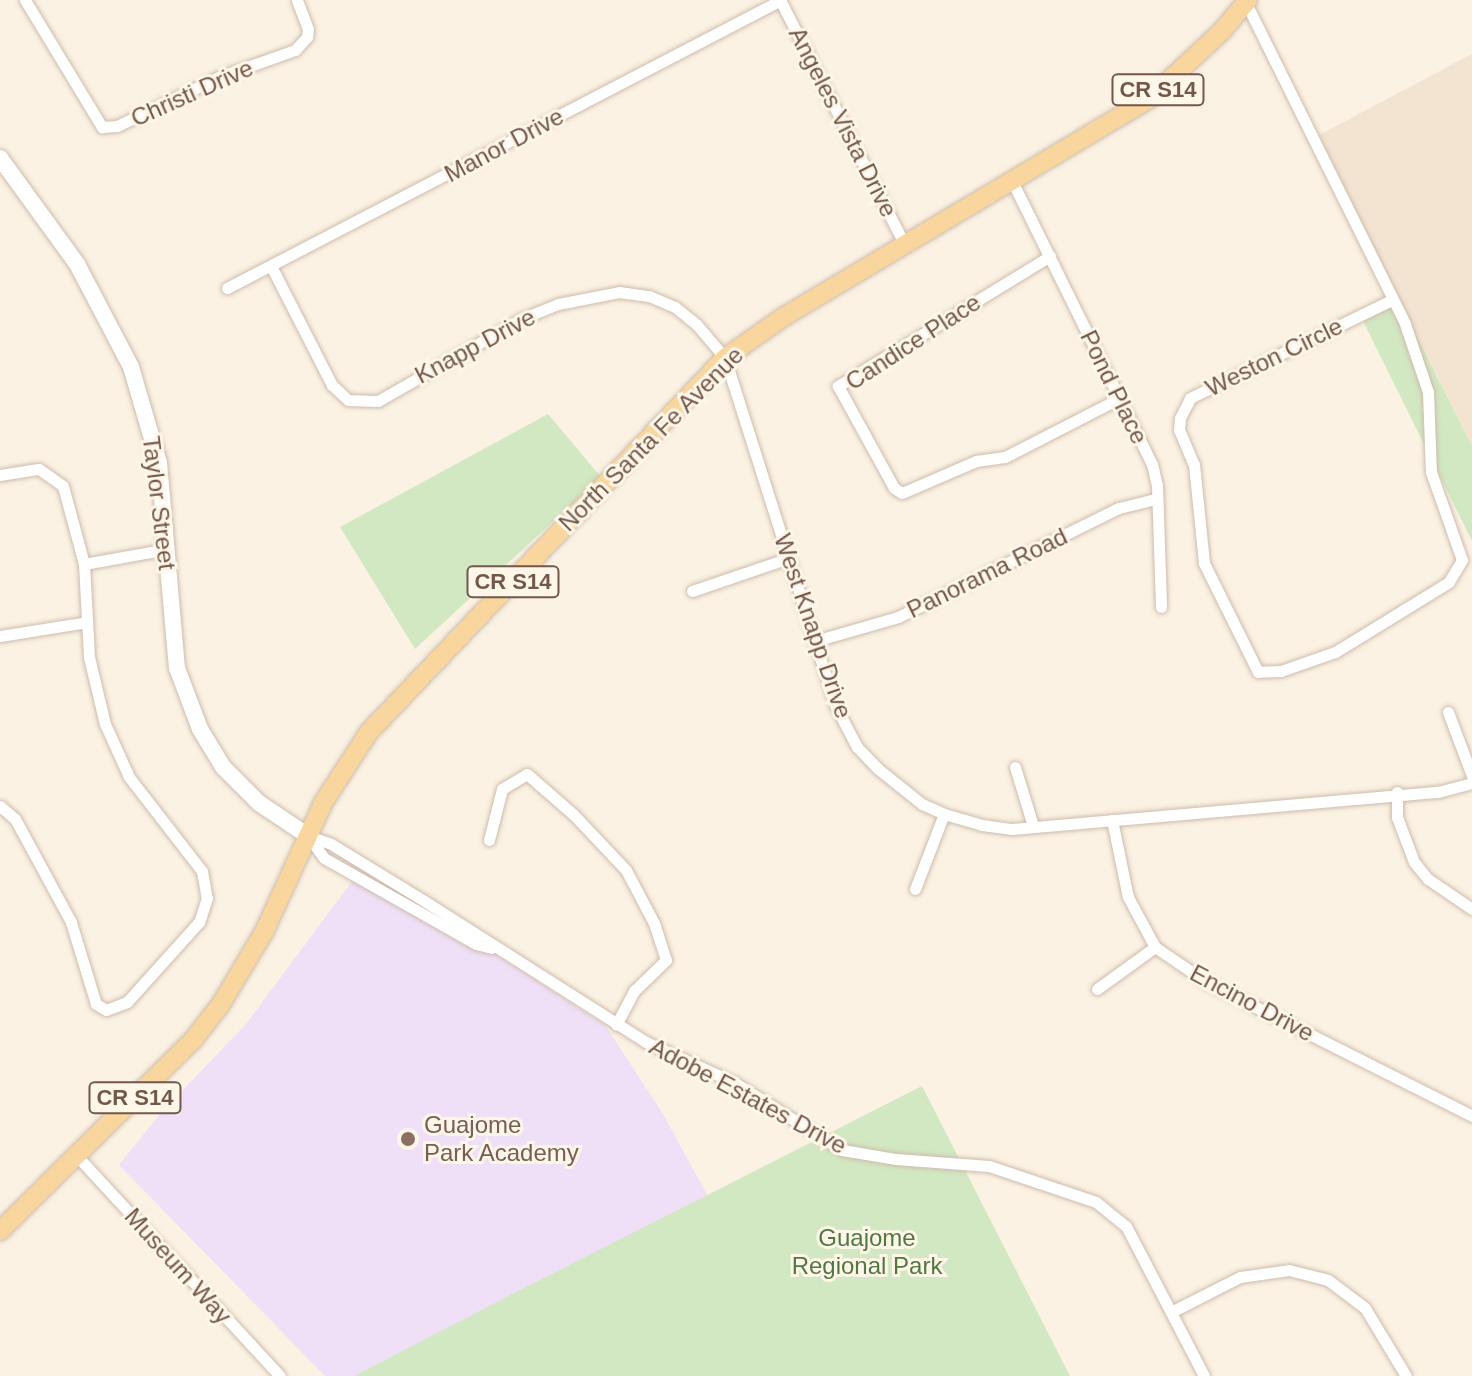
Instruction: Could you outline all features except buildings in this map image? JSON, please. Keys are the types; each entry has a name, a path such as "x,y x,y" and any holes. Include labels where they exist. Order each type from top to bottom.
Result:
{"main road":[{"name":"North Santa Fe Avenue","path":"0,1231 193,1040 221,1004 264,932 323,803 369,732 725,358 785,316 1149,99 1222,31 1247,2"},
{"name":"Taylor Street","path":"0,158 77,264 131,367 159,463 177,668 200,729 223,767 259,803 308,836"}],"street":[{"name":"Christi Drive","path":"25,0 102,127 117,126 219,77 295,50 307,37 305,17 297,0"},
{"name":"Angeles Vista Drive","path":"781,0 905,245"},
{"name":"Manor Drive","path":"227,288 781,0"},
{"name":"Weston Circle","path":"1247,2 1405,324 1428,392 1431,472 1462,560 1449,582 1335,652 1281,671 1258,672 1204,563 1194,465 1179,430 1180,418 1190,398 1392,300"},
{"name":"Pond Place","path":"1012,181 1152,464 1161,607"},
{"name":"Candice Place","path":"1050,256 838,386 894,488 902,493 976,461 1005,457 1120,398"},
{"name":"Knapp Drive","path":"271,266 332,385 348,400 378,401 521,319 558,304 619,292 649,296 675,307 697,325 725,358"},
{"name":"West Knapp Drive","path":"725,358 836,707 857,747 877,768 922,804 982,825 1012,829 1397,792 1438,792 1472,783"},
{"path":"0,475 39,469 63,486 84,564 89,657 105,724 129,777 202,871 207,898 199,922 127,1002 106,1010 96,1004 71,922 15,819 0,806"},
{"name":"Panorama Road","path":"815,641 898,617 1119,508 1156,499"},
{"path":"84,564 167,549"},
{"path":"692,591 789,558"},
{"path":"0,636 87,622"},
{"path":"1448,712 1472,776"},
{"path":"1015,767 1033,826"},
{"path":"489,840 502,789 527,774 574,815 626,870 654,923 666,960 634,991 616,1025"},
{"path":"1397,792 1397,817 1414,862 1428,879 1472,909"},
{"path":"915,889 944,814"},
{"name":"Encino Drive","path":"1112,820 1128,897 1155,947 1208,983 1472,1116"},
{"name":"Adobe Estates Drive","path":"308,836 324,858 476,944 500,950 616,1025 735,1083 842,1150 896,1159 989,1166 1096,1202 1126,1226 1204,1376"},
{"path":"1097,989 1155,947"},
{"name":"Museum Way","path":"77,1156 280,1376"},
{"path":"1171,1312 1240,1277 1289,1270 1328,1280 1365,1308 1406,1376"}],"shaded area":[{"path":"1472,54 1472,446 1317,136"},
{"name":"Guajome Park Academy","path":"362,868 605,1025 663,1114 717,1213 605,1376 325,1376 119,1165 160,1114 246,1024"}],"green space":[{"path":"1399,301 1472,446 1472,541 1362,319"},
{"path":"548,414 601,477 415,649 340,527"},
{"name":"Guajome Regional Park","path":"922,1086 1070,1376 354,1376 520,1290"}],"place":[{"name":"Guajome Park Academy","path":"408,1139"}]}
